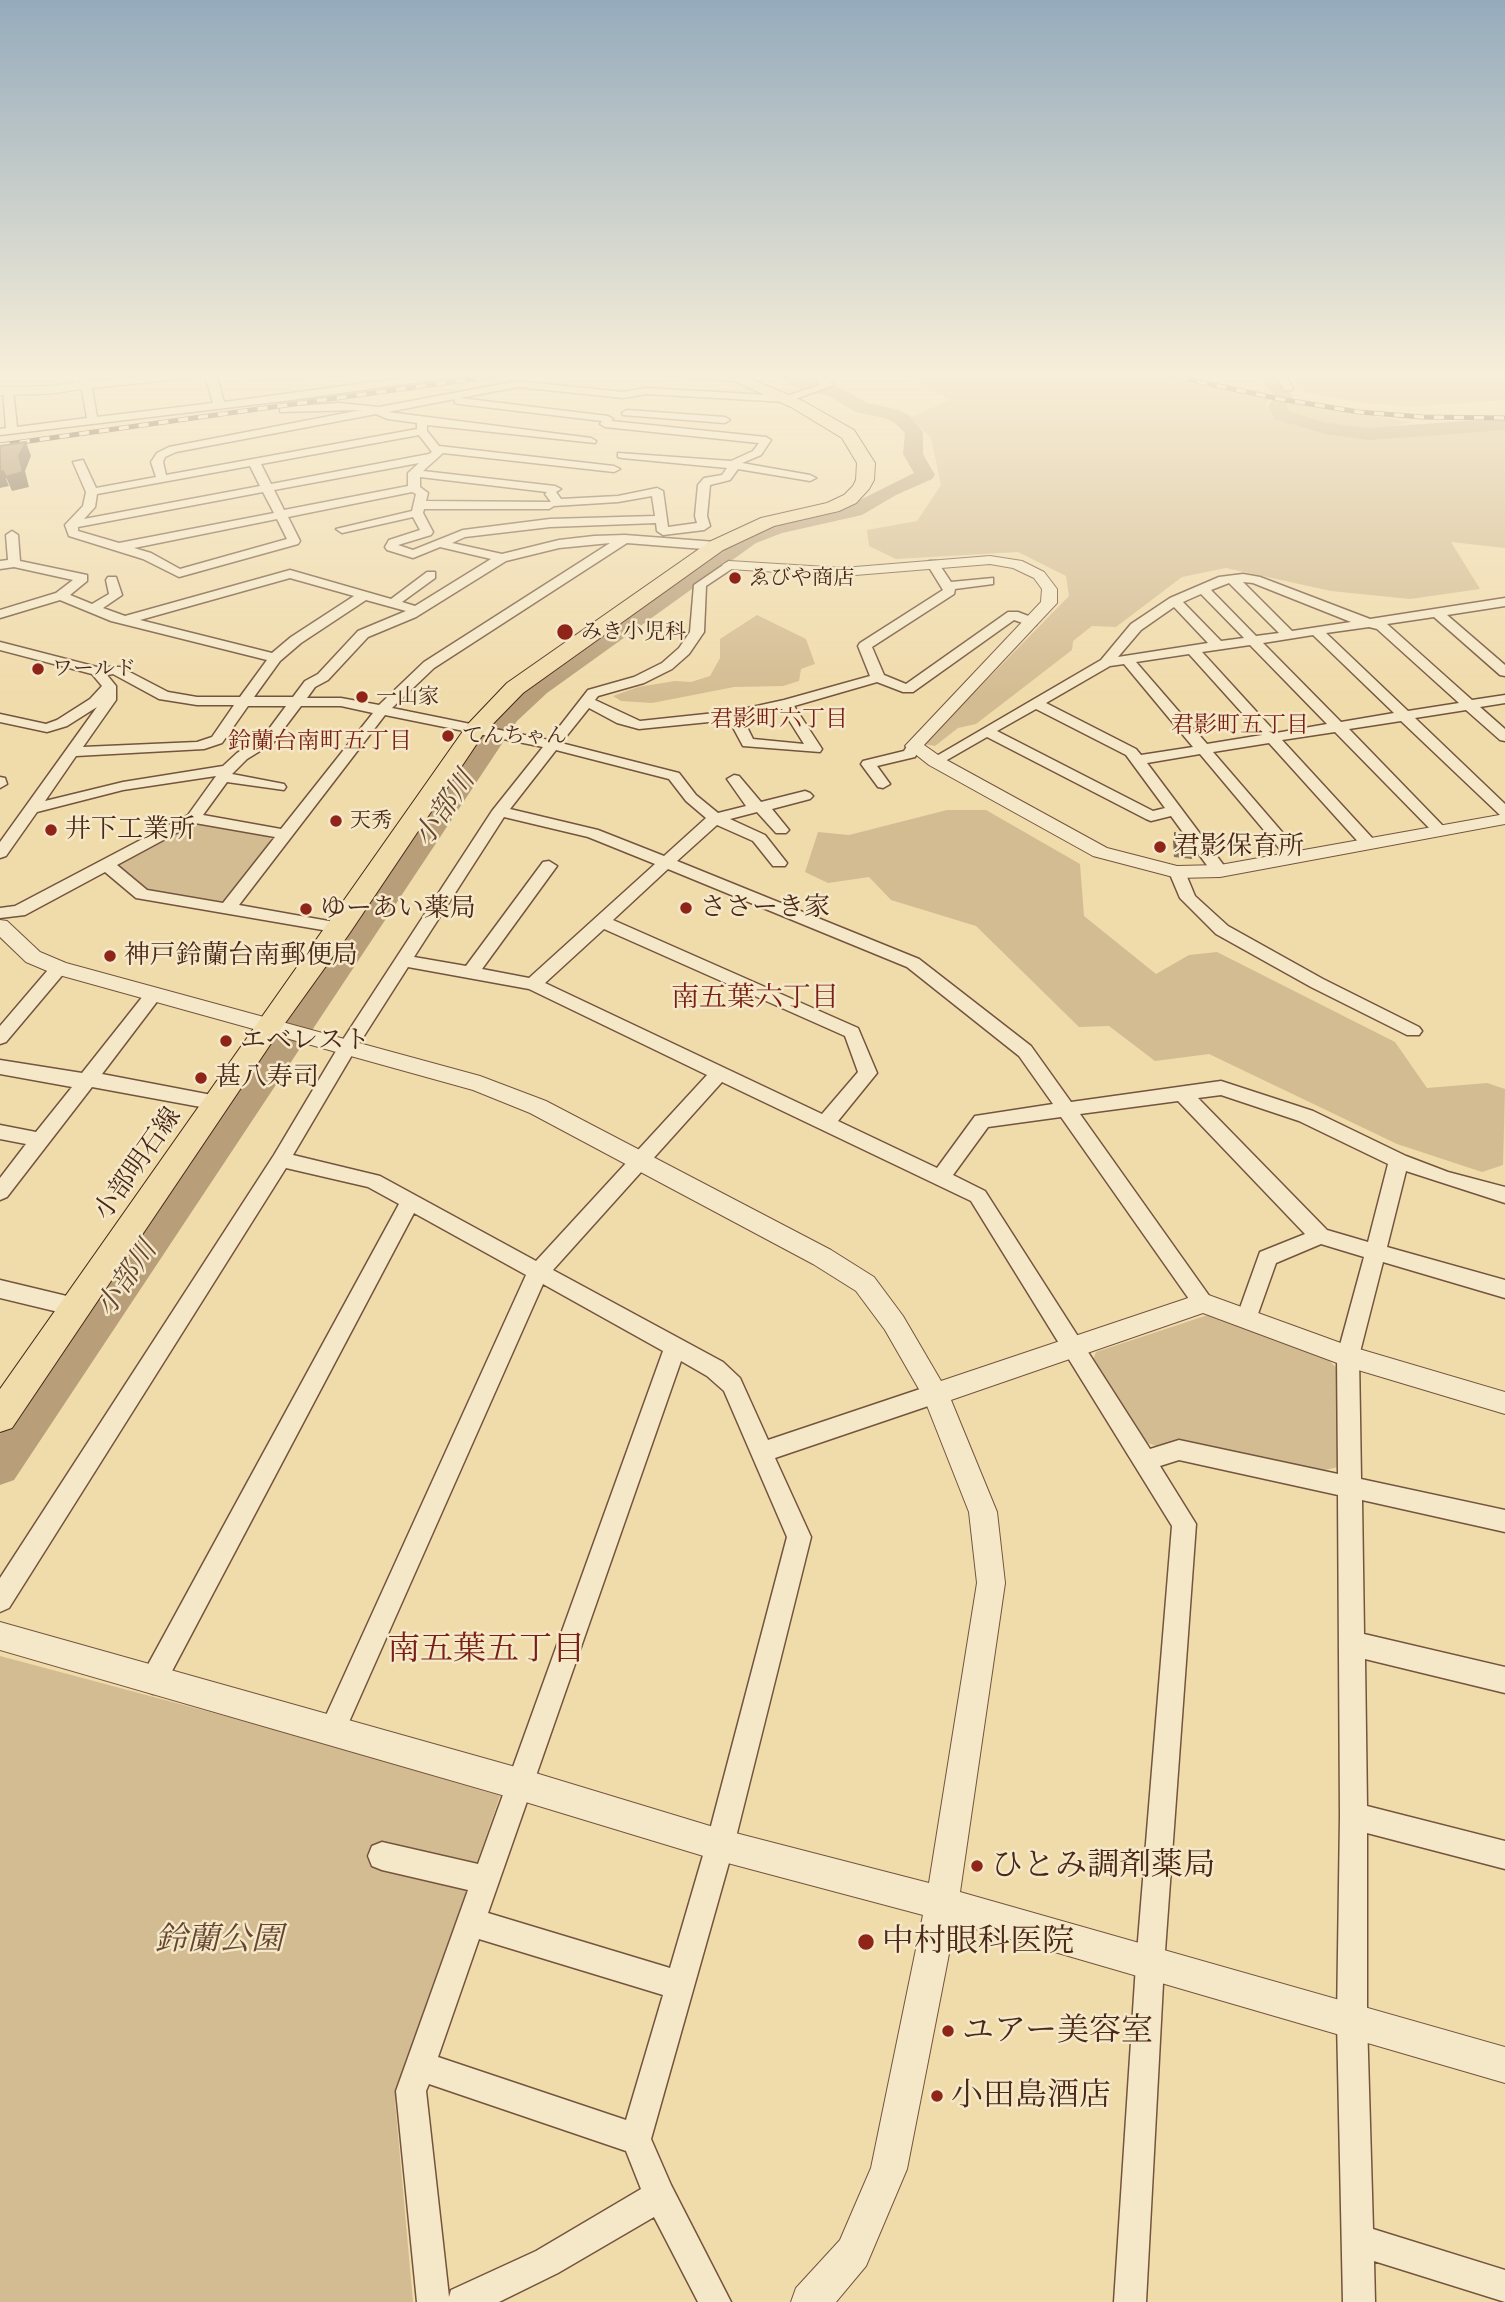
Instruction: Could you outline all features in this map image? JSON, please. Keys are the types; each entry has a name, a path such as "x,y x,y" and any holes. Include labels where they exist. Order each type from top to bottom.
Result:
{"main road":[{"name":"小部明石線","path":"0,1417 7,1394 75,1307 217,1103 288,1031 340,928 514,688 768,522 833,507 850,499 863,485 864,480"}],"street":[{"path":"71,525 89,507 92,492 85,480"},
{"path":"92,492 154,480"},
{"path":"126,621 260,566 294,541 263,480"},
{"path":"71,525 303,480"},
{"path":"414,480 414,488"},
{"path":"512,480 559,484"},
{"path":"545,480 559,484"},
{"path":"550,523 562,480"},
{"path":"342,529 419,509 575,480"},
{"path":"0,913 19,911 193,818 242,755 268,740 300,701 310,684 323,677 363,634 416,610 502,558 559,544 625,539 704,526 701,516 704,485 708,480"},
{"path":"638,482 650,493"},
{"path":"559,484 558,503 618,499 657,491 666,531"},
{"path":"119,547 414,488 422,493 419,509 427,532 393,543 391,547 413,554 463,534 550,523 666,531 713,558 843,572 990,560 1017,564 1039,575 1050,589 1049,603 914,746 910,754 868,764 883,783"},
{"path":"71,525 73,533 147,556 180,573 260,566 416,610"},
{"path":"11,628 0,613 61,596 83,578 7,564 12,535"},
{"path":"227,909 383,709 429,665 625,539"},
{"path":"441,544 502,558"},
{"path":"0,1600 281,1160 348,1046 500,811 593,694 639,680 667,666 684,651 697,632 700,585 713,558"},
{"path":"878,678 865,646 950,591 933,564"},
{"path":"393,603 432,575"},
{"path":"1232,579 1289,635"},
{"path":"935,761 1038,705 1106,663 1136,627 1175,601 1202,588 1232,579 1256,580 1382,626 1505,737"},
{"path":"92,609 116,595 112,580"},
{"path":"947,586 989,581"},
{"path":"1202,588 1440,831"},
{"path":"71,752 199,746 217,740 275,658 296,640 365,594"},
{"path":"61,596 126,621 275,658"},
{"path":"1175,601 1218,646"},
{"path":"1106,663 1437,613 1502,606"},
{"path":"1437,613 1505,672"},
{"path":"587,701 622,720 639,725 734,715 786,704 878,678 908,689 1013,615 1031,622"},
{"path":"1316,631 1505,812"},
{"path":"0,646 97,671 116,670 164,696 197,701 341,702 553,745 674,776 691,798 715,818 759,838 779,863"},
{"path":"1192,650 1368,844"},
{"path":"1127,660 1295,857"},
{"path":"1,850 109,700 109,686 97,671"},
{"path":"0,718 47,728 62,723 95,702 109,686"},
{"path":"1139,760 1505,699"},
{"path":"734,715 748,743 814,749 786,704"},
{"path":"1038,705 1132,752 1220,871"},
{"path":"988,732 1151,816 1174,810"},
{"path":"914,746 935,761 1100,852 1177,872 1220,871 1505,820"},
{"path":"30,810 123,786 226,774 279,787"},
{"path":"734,779 781,830"},
{"path":"533,984 715,818 805,796"},
{"path":"500,811 593,833 913,963 1026,1051 1203,1304 1348,1356 1505,1403"},
{"path":"193,818 285,834"},
{"path":"106,864 142,894 340,928"},
{"path":"470,973 550,866"},
{"path":"1177,872 1188,898 1222,930 1317,983 1413,1031"},
{"path":"601,920 852,1032 868,1073 825,1123"},
{"path":"0,926 33,957 59,968 480,1084 538,1107 822,1257 865,1284 894,1323 935,1394 983,1512 991,1583 942,1903 889,2169 853,2253 810,2302"},
{"path":"405,961 533,984 978,1196 1184,1524 1150,1965 1130,2302"},
{"path":"0,1038 59,968"},
{"path":"0,1192 153,995"},
{"path":"0,1067 72,1080 102,1080 217,1103"},
{"path":"332,1731 538,1272 719,1073"},
{"path":"942,1177 982,1121 1221,1088 1306,1116 1399,1161 1444,1178 1505,1195"},
{"path":"1182,1093 1320,1236 1505,1289"},
{"path":"0,1132 40,1140"},
{"path":"281,1160 373,1181 715,1369 732,1385 799,1537 720,1845 636,2139 660,2196 715,2302"},
{"path":"1359,2302 1352,2020 1354,1816 1348,1356 1399,1161"},
{"path":"153,1681 410,1202"},
{"path":"1247,1320 1266,1258 1320,1236"},
{"path":"0,1289 75,1307"},
{"path":"762,1452 1203,1304"},
{"path":"433,2302 411,2091 675,1348"},
{"path":"1144,1461 1179,1450 1505,1521"},
{"path":"0,1636 519,1784 720,1845 942,1903 1505,2065"},
{"path":"1351,1643 1505,1680"},
{"path":"1354,1816 1505,1855"},
{"path":"382,1856 485,1880"},
{"path":"471,1922 681,1986"},
{"path":"420,2066 636,2139"},
{"path":"463,2302 547,2262 660,2196"},
{"path":"1359,2241 1505,2286"}],"green space":[{"path":"940,480 1505,480 1505,548 1451,542 1480,589 1410,599 1331,591 1226,568 1182,577 1116,627 1092,626 1073,641 1072,650 976,724 958,728 935,746 924,744 1069,596 1066,576 1018,552 896,559 869,546 867,530 917,521 941,485"},
{"path":"757,615 806,639 815,664 801,669 799,681 783,686 734,687 652,703 621,701 613,696 638,687 675,681 691,682 710,676 720,658 720,639"},
{"path":"947,810 986,810 1080,864 1084,916 1156,974 1189,955 1217,952 1395,1042 1427,1088 1487,1083 1505,1089 1503,1165 1482,1172 1397,1144 1209,1054 1155,1061 1109,1026 1079,1027 976,926 891,900 869,877 828,883 805,872 818,832 849,835"},
{"path":"199,823 268,833 272,842 225,900 216,903 143,889 120,868 120,862 188,825"},
{"path":"1208,1315 1327,1359 1338,1369 1338,1467 1325,1470 1179,1441 1159,1447 1137,1439 1092,1363 1096,1352"},
{"name":"鈴蘭公園","path":"0,1656 285,1732 500,1796 395,2101 413,2302 0,2302"}],"building":[{"path":"1175,833 1189,834 1194,841 1194,851 1176,849"}],"waterway":[{"name":"小部川","path":"0,1467 508,716 539,688 749,539 776,528 855,511 913,480"}],"place":[{"name":"ゑびや商店","path":"735,578"},
{"name":"みき小児科","path":"565,632"},
{"name":"ワールド","path":"38,669"},
{"name":"一山家","path":"362,697"},
{"name":"てんちゃん","path":"448,736"},
{"name":"天秀","path":"336,821"},
{"name":"井下工業所","path":"51,830"},
{"name":"君影保育所","path":"1160,847"},
{"name":"ささーき家","path":"686,908"},
{"name":"ゆーあい薬局","path":"306,909"},
{"name":"神戸鈴蘭台南郵便局","path":"110,956"},
{"name":"エベレスト","path":"226,1041"},
{"name":"甚八寿司","path":"201,1078"},
{"name":"ひとみ調剤薬局","path":"977,1866"},
{"name":"中村眼科医院","path":"866,1942"},
{"name":"ユアー美容室","path":"948,2031"},
{"name":"小田島酒店","path":"937,2096"}],"district":[{"name":"君影町六丁目","path":"779,720"},
{"name":"君影町五丁目","path":"1240,726"},
{"name":"鈴蘭台南町五丁目","path":"320,742"},
{"name":"南五葉六丁目","path":"755,998"},
{"name":"南五葉五丁目","path":"486,1650"}]}
